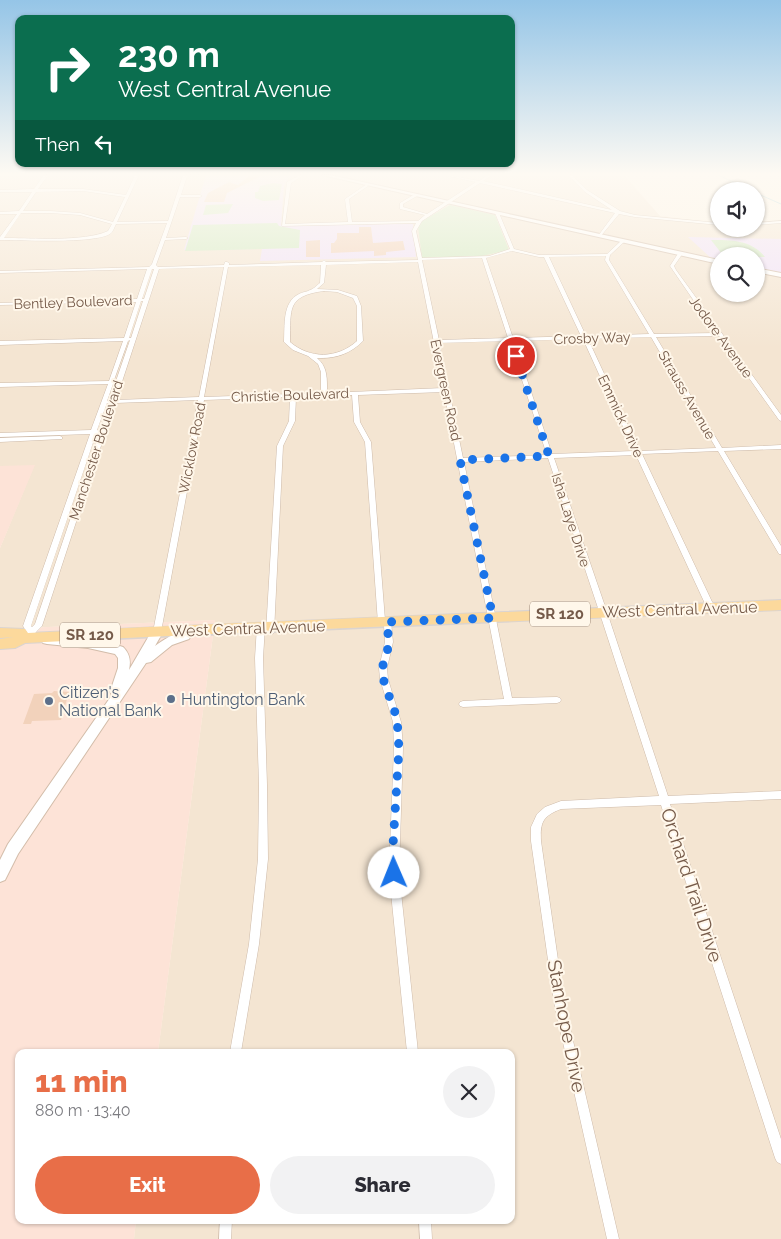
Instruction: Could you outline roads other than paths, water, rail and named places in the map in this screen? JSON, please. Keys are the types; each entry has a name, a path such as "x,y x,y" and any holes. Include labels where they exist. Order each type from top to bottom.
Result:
{"main road":[{"name":"West Central Avenue","path":"0,633 21,632 27,635 266,629 303,630 340,625 781,605"},
{"name":"West Central Avenue","path":"157,632 185,636 266,629"},
{"name":"West Central Avenue","path":"0,644 15,643 27,635"}],"street":[{"path":"0,240 89,238 106,235 108,233"},
{"name":"Manchester Boulevard","path":"27,635 27,626 104,402 114,384 165,233"},
{"name":"Evergreen Road","path":"414,233 509,702"},
{"path":"505,233 512,250"},
{"path":"586,233 710,260"},
{"path":"163,239 186,238"},
{"path":"0,271 484,258 512,250 546,256 608,255 623,241"},
{"name":"Jodore Avenue","path":"680,253 672,266 674,270 781,419"},
{"name":"Strauss Avenue","path":"608,255 607,260 781,552"},
{"name":"Emmick Drive","path":"546,256 711,608"},
{"name":"Isha Laye Drive","path":"484,258 602,612"},
{"path":"324,262 324,279 328,286 355,297 357,300 361,336 360,342 356,346 336,356 324,370"},
{"name":"Wicklow Road","path":"157,632 227,265"},
{"path":"765,272 781,276"},
{"path":"324,279 320,286 291,302 287,342 297,351 311,356 322,364 324,370 324,394"},
{"path":"310,292 338,291"},
{"name":"Bentley Boulevard","path":"0,306 142,302"},
{"name":"Crosby Way","path":"436,342 719,334"},
{"path":"0,345 129,341"},
{"path":"311,356 336,356"},
{"path":"0,386 114,384"},
{"path":"0,390 114,384"},
{"name":"Manchester Boulevard","path":"27,635 38,626 112,402 114,384"},
{"name":"Christie Boulevard","path":"104,402 446,390"},
{"path":"355,393 357,422 368,442 385,623 389,645 383,664 384,682 397,718 399,749 393,845 394,873 413,1049"},
{"path":"236,1049 254,944 263,859 259,658 266,629 280,446 292,421 293,395"},
{"path":"0,440 93,434"},
{"path":"0,435 101,434"},
{"path":"460,460 781,447"},
{"name":"Orchard Trail Drive","path":"602,612 781,1158"},
{"path":"0,875 13,849 138,667 157,632"},
{"path":"27,635 120,650 123,654 124,662 113,702"},
{"path":"138,667 168,642 185,636"},
{"path":"463,704 557,700"},
{"path":"664,801 781,795"},
{"name":"Stanhope Drive","path":"613,1239 559,1002 535,836 536,821 542,813 561,805 664,801"},
{"path":"225,1239 226,1224"},
{"path":"426,1224 426,1239"}],"place":[{"name":"Huntington Bank","path":"171,699"},
{"name":"Citizen's National Bank","path":"49,701"}]}
